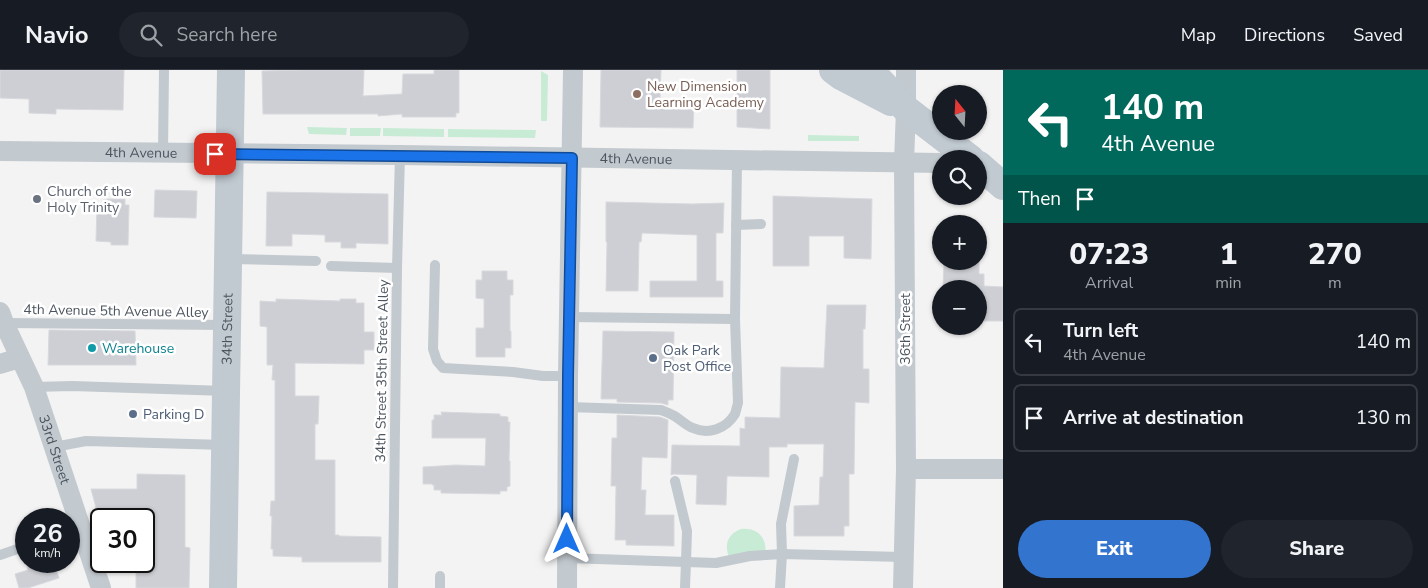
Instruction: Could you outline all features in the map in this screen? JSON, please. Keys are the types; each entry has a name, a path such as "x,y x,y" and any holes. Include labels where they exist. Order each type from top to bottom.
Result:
{"street":[{"name":"34th Street","path":"223,588 231,70"},
{"path":"567,588 568,376 574,70"},
{"path":"833,70 841,76 906,109"},
{"path":"870,70 906,109 959,150"},
{"name":"36th Street","path":"902,588 906,469 904,162 906,70"},
{"name":"4th Avenue","path":"0,151 932,162"},
{"path":"987,172 1003,186"},
{"name":"33rd Street","path":"2,318 34,387 54,447 69,508"},
{"path":"0,364 20,358"},
{"path":"906,469 1003,469"},
{"name":"33rd Street","path":"80,542 100,588"}],"lane":[{"path":"163,153 164,70"},
{"name":"34th Street 35th Street Alley","path":"393,588 400,155"},
{"path":"568,408 661,410 674,415 691,428 699,431 720,428 727,424 735,414 738,403 735,319 737,160"},
{"path":"736,225 761,224"},
{"path":"229,259 316,261"},
{"path":"435,265 433,349 436,361 443,368 514,372 544,376 568,376"},
{"path":"331,266 397,268"},
{"path":"569,317 735,319"},
{"name":"4th Avenue 5th Avenue Alley","path":"2,318 228,326"},
{"path":"34,387 72,386 227,391"},
{"path":"54,447 86,440 226,445"},
{"path":"780,588 782,516 794,459"},
{"path":"675,481 687,531 684,588"},
{"path":"0,555 15,550"},
{"path":"567,558 716,563 750,556 782,554 903,556"},
{"path":"440,576 440,588"}],"green space":[{"path":"541,71 548,75 547,121 541,121"},
{"path":"307,127 347,128 346,135 309,134"},
{"path":"350,128 381,128 380,136 350,136"},
{"path":"383,128 444,129 444,137 383,136"},
{"path":"448,129 536,130 535,138 448,137"},
{"path":"808,135 859,136 859,141 808,141"},
{"path":"741,529 752,530 760,535 765,544 765,555 730,560 727,550 729,538"}],"building":[{"path":"0,70 124,70 123,110 56,109 56,114 29,113 29,99 0,98"},
{"path":"364,70 363,96 402,94 403,74 434,74 434,70 459,70 459,113 456,113 456,117 402,117 402,114 378,116 378,114 263,114 262,71"},
{"path":"601,70 661,70 660,101 694,102 693,128 600,127"},
{"path":"737,70 770,70 770,129 737,127"},
{"path":"155,190 197,191 196,218 154,217"},
{"path":"267,192 388,194 388,244 356,243 356,248 341,248 341,242 325,242 325,235 292,234 292,246 266,246"},
{"path":"773,196 872,199 871,259 844,258 844,236 809,236 809,266 773,266"},
{"path":"104,199 125,199 125,205 129,205 128,245 111,245 111,242 96,241 97,205 103,205"},
{"path":"606,202 724,203 723,233 716,233 716,281 723,281 723,297 650,297 650,281 697,281 697,235 642,233 641,242 639,242 638,291 606,291"},
{"path":"944,270 979,270 979,274 984,274 984,280 943,280"},
{"path":"482,271 507,271 507,280 513,280 513,295 510,295 511,348 505,348 505,357 476,357 476,328 484,328 484,299 476,298 476,280 482,280"},
{"path":"987,286 1003,287 1003,321 987,321"},
{"path":"276,299 340,301 340,299 356,299 356,303 364,303 364,332 374,332 374,350 364,350 364,364 295,363 295,396 319,396 318,424 315,424 315,460 335,460 335,535 381,537 381,562 302,562 302,557 273,556 273,549 271,549 272,516 270,516 271,501 275,501 275,380 272,380 273,365 267,365 267,327 260,326 260,301 276,302"},
{"path":"827,305 866,305 865,329 863,329 863,369 869,369 869,403 855,402 854,474 849,474 849,526 844,526 844,536 794,536 794,506 819,505 820,477 823,477 824,444 787,444 787,447 769,447 769,477 727,476 726,505 696,504 697,475 671,475 672,445 740,446 740,428 745,429 745,417 780,418 781,367 824,368"},
{"name":"Warehouse","path":"49,330 135,331 136,365 48,365"},
{"path":"603,331 674,332 673,400 668,400 668,405 661,403 617,402 617,399 601,399"},
{"path":"441,412 500,414 500,416 508,417 508,422 510,422 510,486 507,487 507,491 500,491 500,494 441,493 441,490 434,490 434,485 432,484 423,484 423,467 485,466 486,438 432,438 432,420 434,420 434,415 442,415"},
{"path":"617,415 660,417 668,420 667,458 642,457 641,490 646,490 645,515 674,515 674,546 626,545 626,540 615,540 616,486 611,486 612,438 617,438"},
{"path":"137,474 185,475 185,547 190,548 189,588 136,588 136,573 155,573 155,508 96,508 91,489 137,489"},
{"path":"57,573 59,578 28,588 19,588 15,574"}],"place":[{"name":"New Dimension Learning Academy","path":"637,94"},
{"name":"Church of the Holy Trinity","path":"37,199"},
{"name":"Warehouse","path":"92,348"},
{"name":"Oak Park Post Office","path":"653,358"},
{"name":"Parking D","path":"133,414"}],"route":[{"path":"215,154 572,158 567,539"}]}
